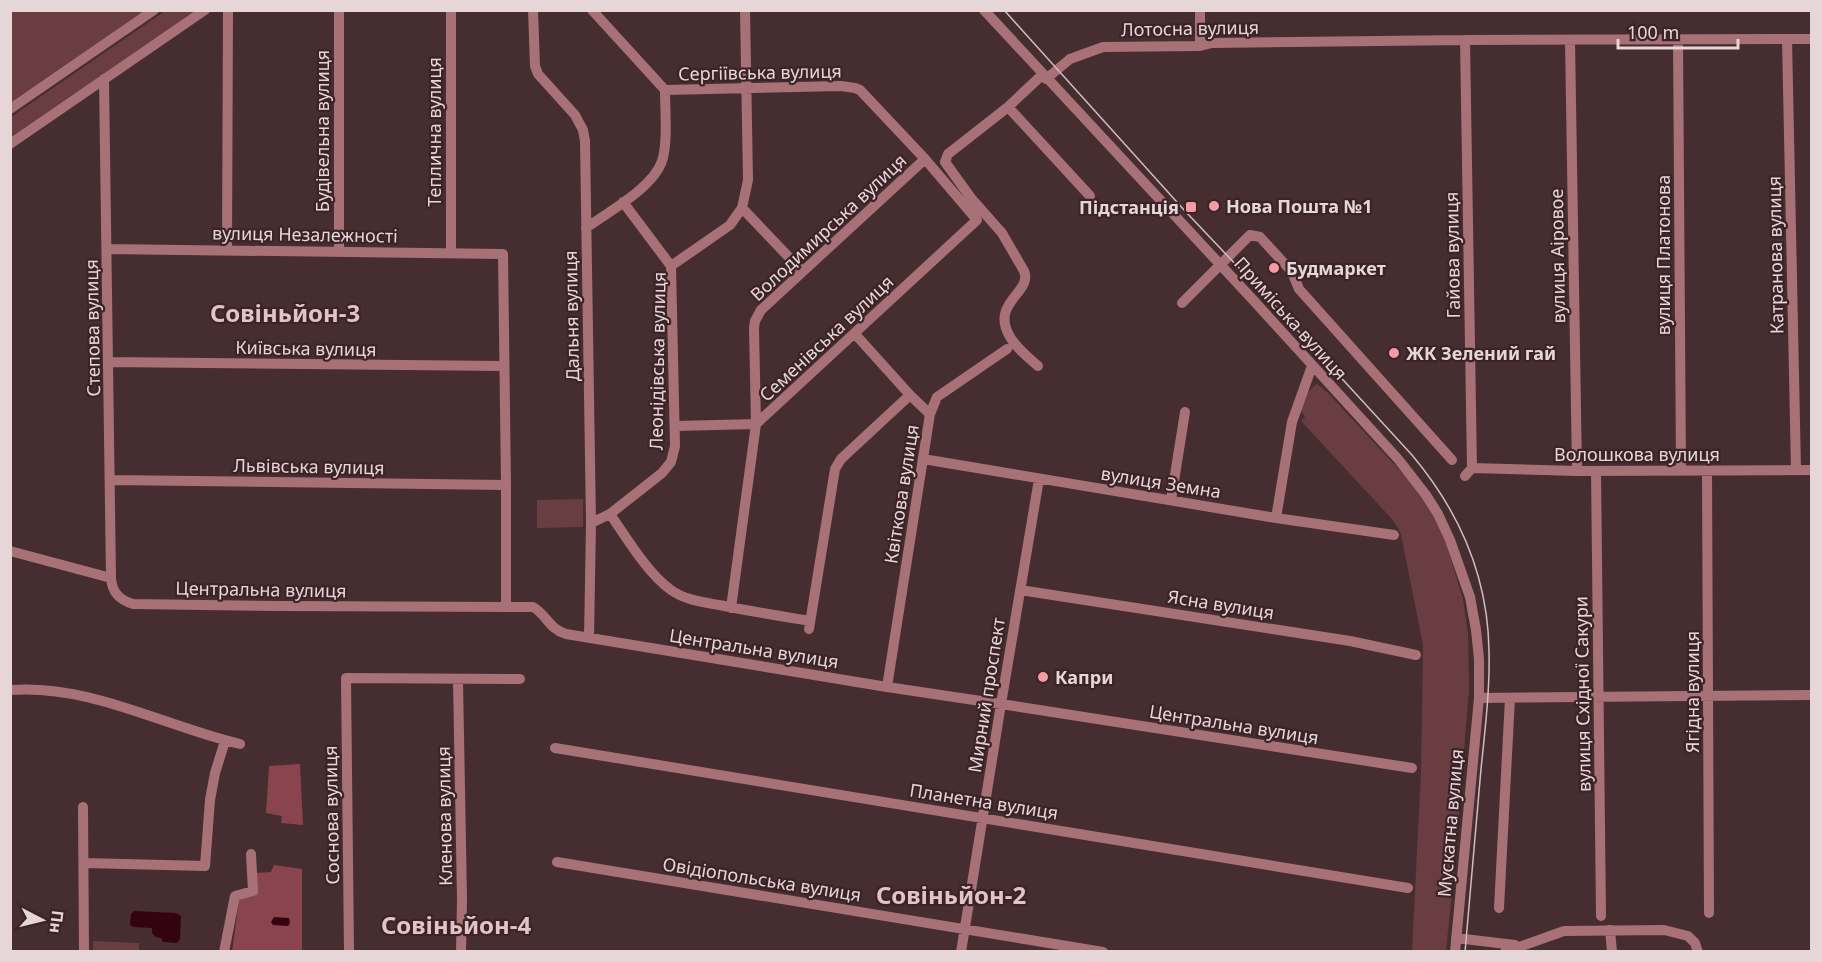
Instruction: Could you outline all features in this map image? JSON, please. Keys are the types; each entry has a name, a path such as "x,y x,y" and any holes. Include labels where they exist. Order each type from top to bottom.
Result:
{"street":[{"path":"10,109 154,10"},
{"path":"10,144 205,10"},
{"path":"227,250 228,10"},
{"name":"Будівельна вулиця","path":"339,10 339,252"},
{"name":"Теплична вулиця","path":"450,253 451,10"},
{"name":"Дальня вулиця","path":"533,10 534,66 538,74 575,115 583,130 585,141 591,524 589,638"},
{"name":"Сергіївська вулиця","path":"592,10 665,90 855,88 865,94 977,220"},
{"name":"Леонідівська вулиця","path":"591,524 610,514 668,469 674,455 676,426 671,266 730,225 742,208 748,180 745,10"},
{"name":"Приміська вулиця","path":"984,10 1220,264 1398,459 1419,486 1438,514 1458,560 1470,597 1479,659 1479,698"},
{"path":"1200,10 1200,46"},
{"name":"вулиця Платонова","path":"1678,39 1681,471"},
{"name":"Катранова вулиця","path":"1787,39 1796,470"},
{"name":"Лотосна вулиця","path":"1038,366 1012,341 1004,322 1006,308 1025,282 1024,272 1002,233 971,198 945,162 948,154 1044,77 1071,59 1103,47 1212,44 1465,40 1812,39"},
{"name":"Гайова вулиця","path":"1465,40 1469,472"},
{"name":"вулиця Аіровое","path":"1570,40 1576,471"},
{"name":"Степова вулиця","path":"104,79 111,578"},
{"path":"586,228 623,202 650,179 662,160 665,90"},
{"path":"1008,107 1090,196"},
{"name":"Володимирська вулиця","path":"731,608 756,424 755,321 761,310 925,159"},
{"path":"623,202 671,266"},
{"path":"742,208 802,271"},
{"name":"Семенівська вулиця","path":"676,426 756,424 977,220"},
{"path":"1182,303 1250,236 1260,237 1292,272 1299,289 1452,460"},
{"name":"вулиця Незалежності","path":"107,249 502,254 503,366"},
{"name":"Квіткова вулиця","path":"855,334 930,414 887,687"},
{"path":"930,414 937,397 1007,349"},
{"name":"Київська вулиця","path":"109,362 503,366"},
{"path":"503,366 506,606"},
{"path":"1276,518 1292,422 1312,366"},
{"path":"610,514 650,568 670,590 691,600 810,625 835,469 841,459 909,394"},
{"path":"1172,500 1185,412"},
{"name":"вулиця Земна","path":"923,459 1276,518 1394,535"},
{"name":"Волошкова вулиця","path":"1469,472 1812,470"},
{"name":"вулиця Східної Сакури","path":"1596,471 1601,916"},
{"name":"Ягідна вулиця","path":"1707,471 1709,913"},
{"name":"Мирний проспект","path":"961,951 1039,479"},
{"name":"Львівська вулиця","path":"111,480 506,485"},
{"path":"10,551 111,578"},
{"name":"Центральна вулиця","path":"111,578 119,598 133,604 533,607 558,632 589,638 887,687 1412,768"},
{"name":"Ясна вулиця","path":"1020,590 1338,639 1416,655"},
{"name":"Соснова вулиця","path":"349,951 346,678 458,680"},
{"path":"458,680 520,679"},
{"name":"Кленова вулиця","path":"458,680 461,951"},
{"path":"10,690 33,688 68,692 240,744"},
{"path":"1479,698 1812,695"},
{"name":"Мускатна вулиця","path":"1455,951 1479,698"},
{"path":"1499,908 1510,698"},
{"path":"84,863 205,866 210,800 215,773 225,741"},
{"name":"Планетна вулиця","path":"555,748 1408,888"},
{"path":"84,807 84,951"},
{"path":"224,951 235,896 252,891 251,854"},
{"name":"Овідіопольська вулиця","path":"557,862 1103,951"},
{"path":"1610,930 1612,951"},
{"path":"1505,951 1564,931 1610,930 1676,932 1688,936 1695,943 1698,951"},
{"path":"1456,938 1518,946"}],"shaded area":[{"path":"11,11 144,11 11,102"},
{"path":"165,11 197,11 11,138 11,117"},
{"path":"1317,384 1328,393 1422,496 1447,546 1463,599 1468,634 1469,689 1446,951 1412,951 1421,772 1423,645 1401,534 1391,518 1301,421 1305,417 1301,411 1305,399"},
{"path":"583,499 583,527 537,528 537,500"},
{"path":"300,764 303,825 281,823 282,816 266,813 269,766"},
{"path":"274,865 302,869 302,951 232,952 239,900 257,892 255,873 271,872"},
{"path":"134,911 176,913 181,916 180,939 177,943 163,942 161,938 152,933 152,928 130,925 131,914"},
{"path":"274,917 289,918 290,923 288,926 273,925 271,922"},
{"path":"93,941 139,943 139,951 93,951"}],"tram line":[{"path":"1004,10 1185,211 1412,455 1429,476 1457,522 1477,571 1483,597 1489,651 1487,710 1465,952"}],"place":[{"name":"Нова Пошта №1","path":"1214,206"},
{"name":"Підстанція","path":"1191,207"},
{"name":"Будмаркет","path":"1274,268"},
{"name":"ЖК Зелений гай","path":"1394,353"},
{"name":"Капри","path":"1043,677"}],"district":[{"name":"Совіньйон-3","path":"285,312"},
{"name":"Совіньйон-2","path":"951,894"},
{"name":"Совіньйон-4","path":"456,924"}]}
